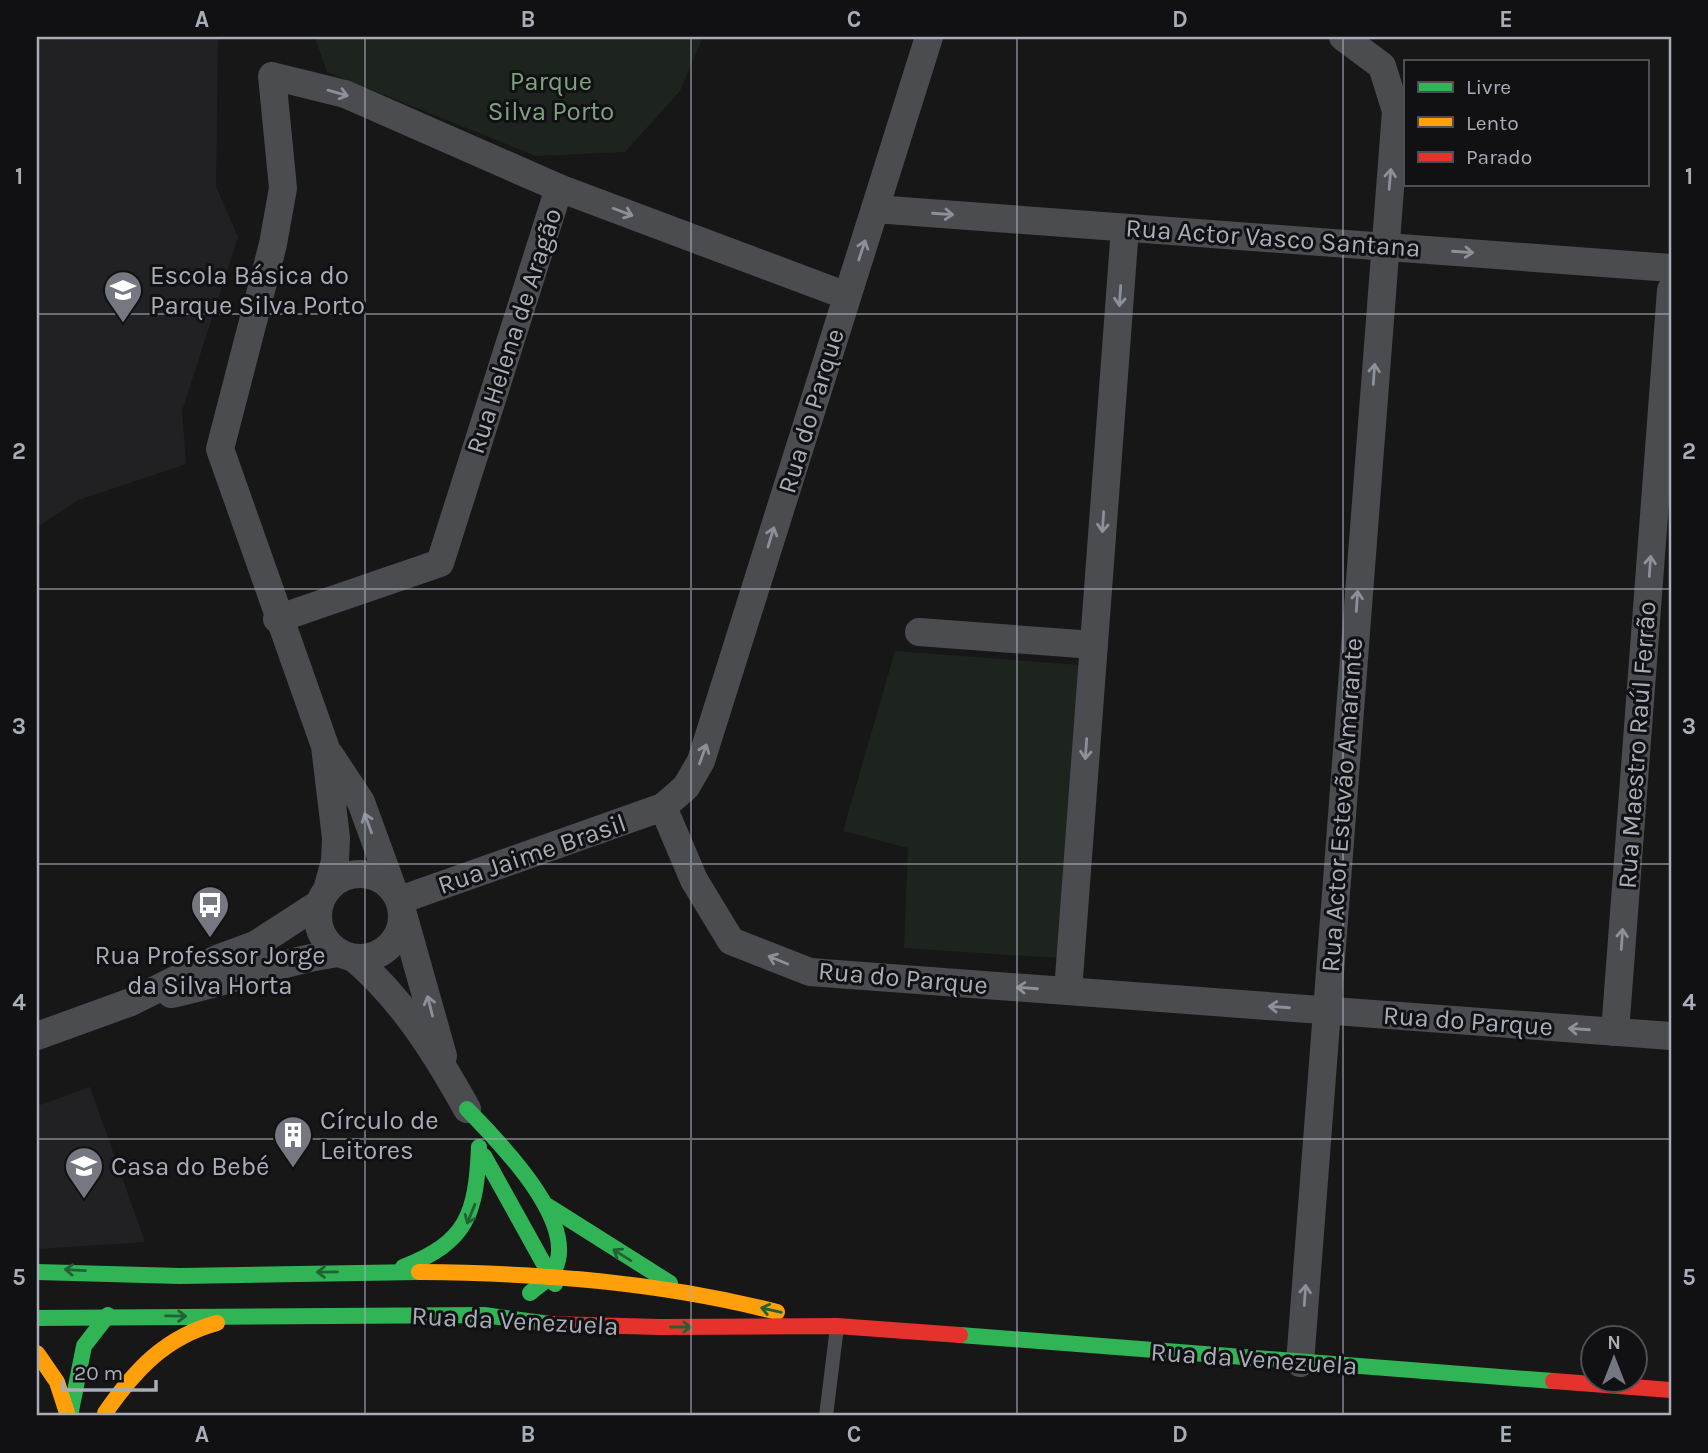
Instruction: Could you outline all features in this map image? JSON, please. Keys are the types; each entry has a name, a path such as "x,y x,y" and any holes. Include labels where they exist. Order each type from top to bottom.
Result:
{"street":[{"name":"Rua do Parque","path":"929,37 701,761 686,788 663,807 694,880 731,941 810,972 1671,1036"},
{"name":"Rua Actor Estevão Amarante","path":"1300,1363 1396,111 1381,66 1343,37"},
{"path":"447,1073 425,983 398,900 360,802 325,746 220,449 273,244 283,188 272,76 345,94 559,188"},
{"name":"Rua Helena de Aragão","path":"278,619 440,563 559,188 847,296"},
{"name":"Rua Actor Vasco Santana","path":"875,209 1671,268"},
{"path":"1068,991 1125,228"},
{"name":"Rua Maestro Raúl Ferrão","path":"1615,1032 1671,290"},
{"path":"919,632 1094,645"},
{"path":"325,746 336,838 335,861 318,917 321,932 395,998 447,1073 467,1109 479,1147 522,1221 549,1278 566,1297"},
{"name":"Rua Jaime Brasil","path":"398,900 663,807"},
{"path":"39,1028 131,1002 225,983 293,961 346,955 369,957 394,942 398,900 380,878 351,874 338,880 323,897 255,945 217,959 131,1002"},
{"path":"467,1109 508,1152 548,1206 558,1245 557,1261 549,1278 535,1291 484,1315"},
{"path":"395,1270 444,1250 460,1235 475,1205 479,1147"},
{"path":"548,1206 681,1290"},
{"name":"Rua da Venezuela","path":"37,1272 65,1269 162,1276 395,1270 488,1272 681,1290 837,1326"},
{"path":"113,1272 108,1315 115,1334"},
{"path":"585,1311 613,1326"},
{"path":"69,1416 84,1346 108,1315"},
{"name":"Rua da Venezuela","path":"37,1318 108,1315 247,1318 484,1315 530,1323 613,1326 837,1326 1671,1390"},
{"path":"104,1415 128,1380 156,1349 212,1324 247,1318"},
{"path":"37,1353 51,1368 69,1416"},
{"path":"104,1415 117,1369"}],"lane":[{"path":"826,1416 837,1326"}],"shaded area":[{"name":"Escola Básica do Parque Silva Porto","path":"37,37 218,37 216,187 238,237 182,411 186,464 78,500 37,527"},
{"name":"Casa do Bebé","path":"90,1087 145,1242 37,1249 37,1106"}],"green space":[{"name":"Parque Silva Porto","path":"315,37 703,37 680,91 625,152 536,156 327,72"},
{"path":"895,651 1080,665 1058,958 904,948 908,848 843,831"}],"traffic: fast":[{"path":"467,1109 498,1141 533,1186 548,1210 557,1234 559,1256 551,1275 530,1293"},
{"path":"403,1267 442,1247 464,1222 475,1190 479,1147"},
{"path":"484,1156 555,1284"},
{"path":"548,1206 670,1283"},
{"path":"37,1272 180,1276 419,1272"},
{"path":"70,1416 84,1346 108,1315"},
{"path":"37,1318 484,1315 550,1324"},
{"path":"960,1335 1553,1381"}],"traffic: slow":[{"path":"419,1272 510,1274 600,1281 689,1293 777,1312"},
{"path":"105,1413 153,1357 182,1337 217,1323"},
{"path":"37,1353 57,1382 68,1416"}],"traffic: jam":[{"path":"550,1324 660,1327 837,1326 960,1335"},
{"path":"1553,1381 1671,1390"}],"place":[{"name":"Escola Básica do Parque Silva Porto","path":"123,324"},
{"name":"Rua Professor Jorge da Silva Horta","path":"210,939"},
{"name":"Círculo de Leitores","path":"293,1169"},
{"name":"Casa do Bebé","path":"84,1200"}]}
